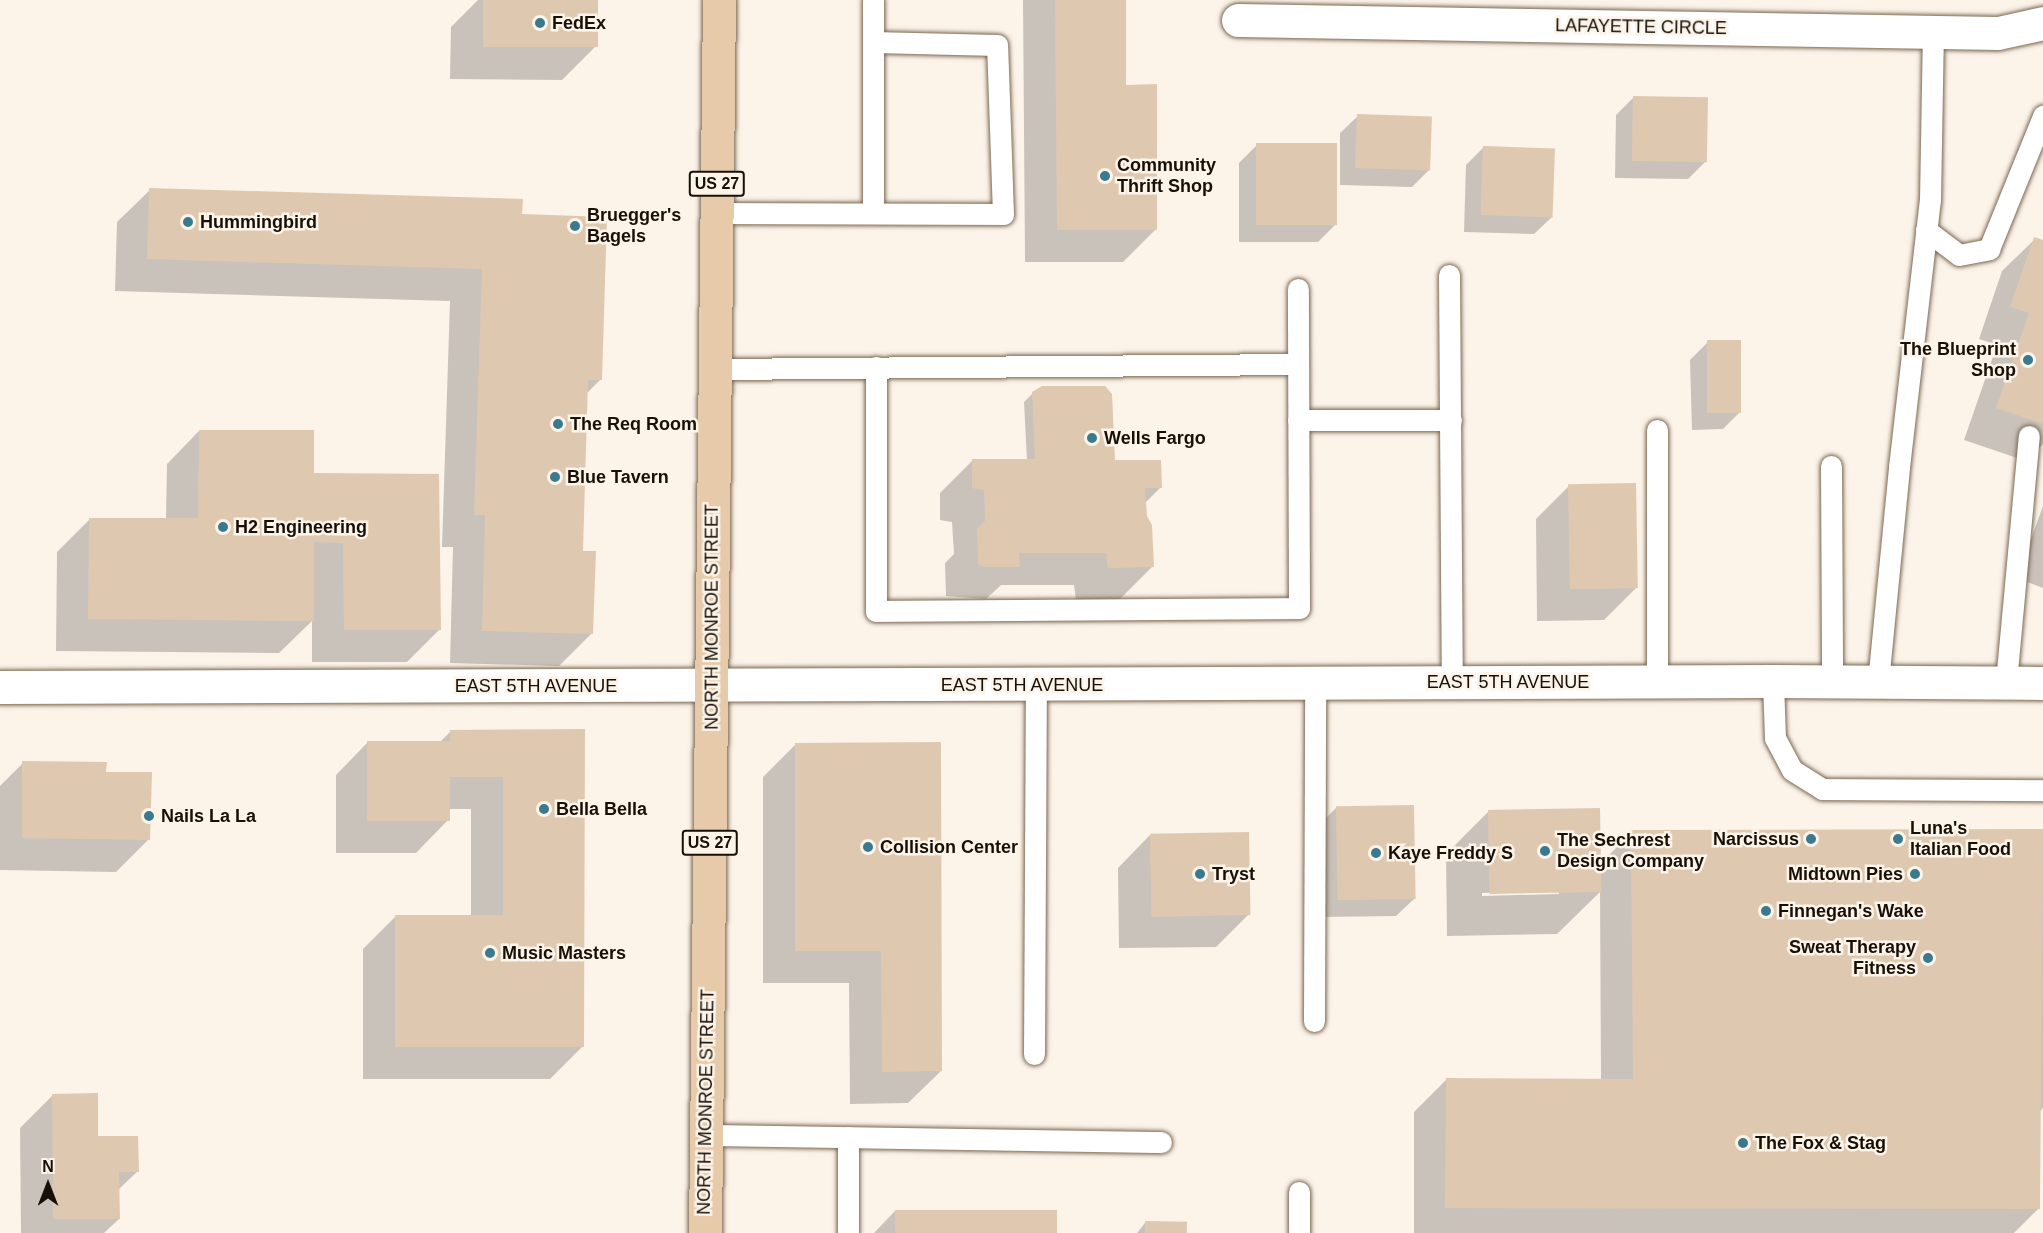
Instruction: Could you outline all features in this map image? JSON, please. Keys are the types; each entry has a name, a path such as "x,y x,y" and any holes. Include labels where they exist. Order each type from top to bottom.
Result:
{"main road":[{"name":"NORTH MONROE STREET","path":"705,1233 719,0"}],"street":[{"name":"LAFAYETTE CIRCLE","path":"1238,20 1998,33 2043,23"},
{"name":"EAST 5TH AVENUE","path":"0,687 1773,681 2043,683"}],"lane":[{"path":"873,0 873,213"},
{"path":"1878,682 1899,467 1930,200 1933,31"},
{"path":"716,213 1003,214 997,45 873,42"},
{"path":"1926,230 1959,255 1989,249 2043,116"},
{"path":"1449,275 1452,682"},
{"path":"876,368 876,611 1299,608 1298,289"},
{"path":"714,369 1298,364"},
{"path":"1298,420 1450,420"},
{"path":"1657,430 1657,682"},
{"path":"2006,682 2029,436"},
{"path":"1831,466 1832,682"},
{"path":"1773,681 1775,738 1792,770 1822,789 2043,790"},
{"path":"1314,1021 1316,683"},
{"path":"1034,1054 1036,685"},
{"path":"706,1135 1161,1142"},
{"path":"848,1137 848,1233"},
{"path":"1299,1192 1299,1233"}],"building":[{"name":"FedEx","path":"483,0 598,0 598,47 483,47"},
{"path":"1055,0 1126,0 1126,85 1157,84 1157,230 1057,230"},
{"path":"1633,96 1708,97 1707,162 1632,161"},
{"path":"1357,114 1432,117 1430,171 1355,168"},
{"path":"1256,143 1337,143 1337,225 1256,225"},
{"path":"1483,146 1555,149 1553,217 1481,215"},
{"path":"149,188 523,199 522,214 607,217 602,380 588,380 583,551 596,551 593,634 482,631 485,515 474,515 482,269 147,259"},
{"name":"The Blueprint Shop","path":"2034,237 2043,240 2043,424 1996,408 2029,313 2010,307"},
{"path":"1707,340 1741,340 1741,413 1707,413"},
{"path":"1042,386 1105,386 1112,394 1115,460 1161,460 1162,488 1145,488 1147,516 1152,525 1154,567 1108,568 1106,553 1019,553 1020,567 984,567 978,564 977,529 985,521 984,490 972,488 972,459 1035,459 1032,392"},
{"name":"H2 Engineering","path":"199,430 314,430 314,473 439,474 441,630 344,630 343,543 314,542 314,621 88,619 89,518 198,518"},
{"path":"1636,483 1638,588 1570,589 1568,484"},
{"path":"585,729 584,1047 395,1047 395,915 503,915 503,777 450,777 450,821 367,821 367,741 450,741 450,730"},
{"name":"Collision Center","path":"941,742 942,1071 882,1072 881,951 795,951 795,743"},
{"path":"22,761 107,762 106,772 152,772 150,840 22,838"},
{"name":"Kaye Freddy S","path":"1414,805 1416,899 1338,900 1336,806"},
{"name":"The Sechrest Design Company","path":"1600,808 1601,892 1489,894 1488,810"},
{"path":"2043,829 2040,1209 1445,1208 1446,1078 1633,1079 1631,830"},
{"name":"Tryst","path":"1249,832 1250,915 1151,917 1150,834"},
{"path":"98,1093 98,1136 138,1136 139,1172 119,1172 120,1219 53,1219 52,1094"},
{"path":"895,1210 1057,1210 1057,1233 895,1233"},
{"path":"1145,1221 1187,1222 1187,1233 1145,1233"}],"place":[{"name":"FedEx","path":"540,23"},
{"name":"Community Thrift Shop","path":"1105,176"},
{"name":"Hummingbird","path":"188,222"},
{"name":"Bruegger's Bagels","path":"575,226"},
{"name":"The Blueprint Shop","path":"2028,360"},
{"name":"The Req Room","path":"558,424"},
{"name":"Wells Fargo","path":"1092,438"},
{"name":"Blue Tavern","path":"555,477"},
{"name":"H2 Engineering","path":"223,527"},
{"name":"Bella Bella","path":"544,809"},
{"name":"Nails La La","path":"149,816"},
{"name":"Narcissus","path":"1811,839"},
{"name":"Luna's Italian Food","path":"1898,839"},
{"name":"Collision Center","path":"868,847"},
{"name":"The Sechrest Design Company","path":"1545,851"},
{"name":"Kaye Freddy S","path":"1376,853"},
{"name":"Tryst","path":"1200,874"},
{"name":"Midtown Pies","path":"1915,874"},
{"name":"Finnegan's Wake","path":"1766,911"},
{"name":"Music Masters","path":"490,953"},
{"name":"Sweat Therapy Fitness","path":"1928,958"},
{"name":"The Fox & Stag","path":"1743,1143"}]}
